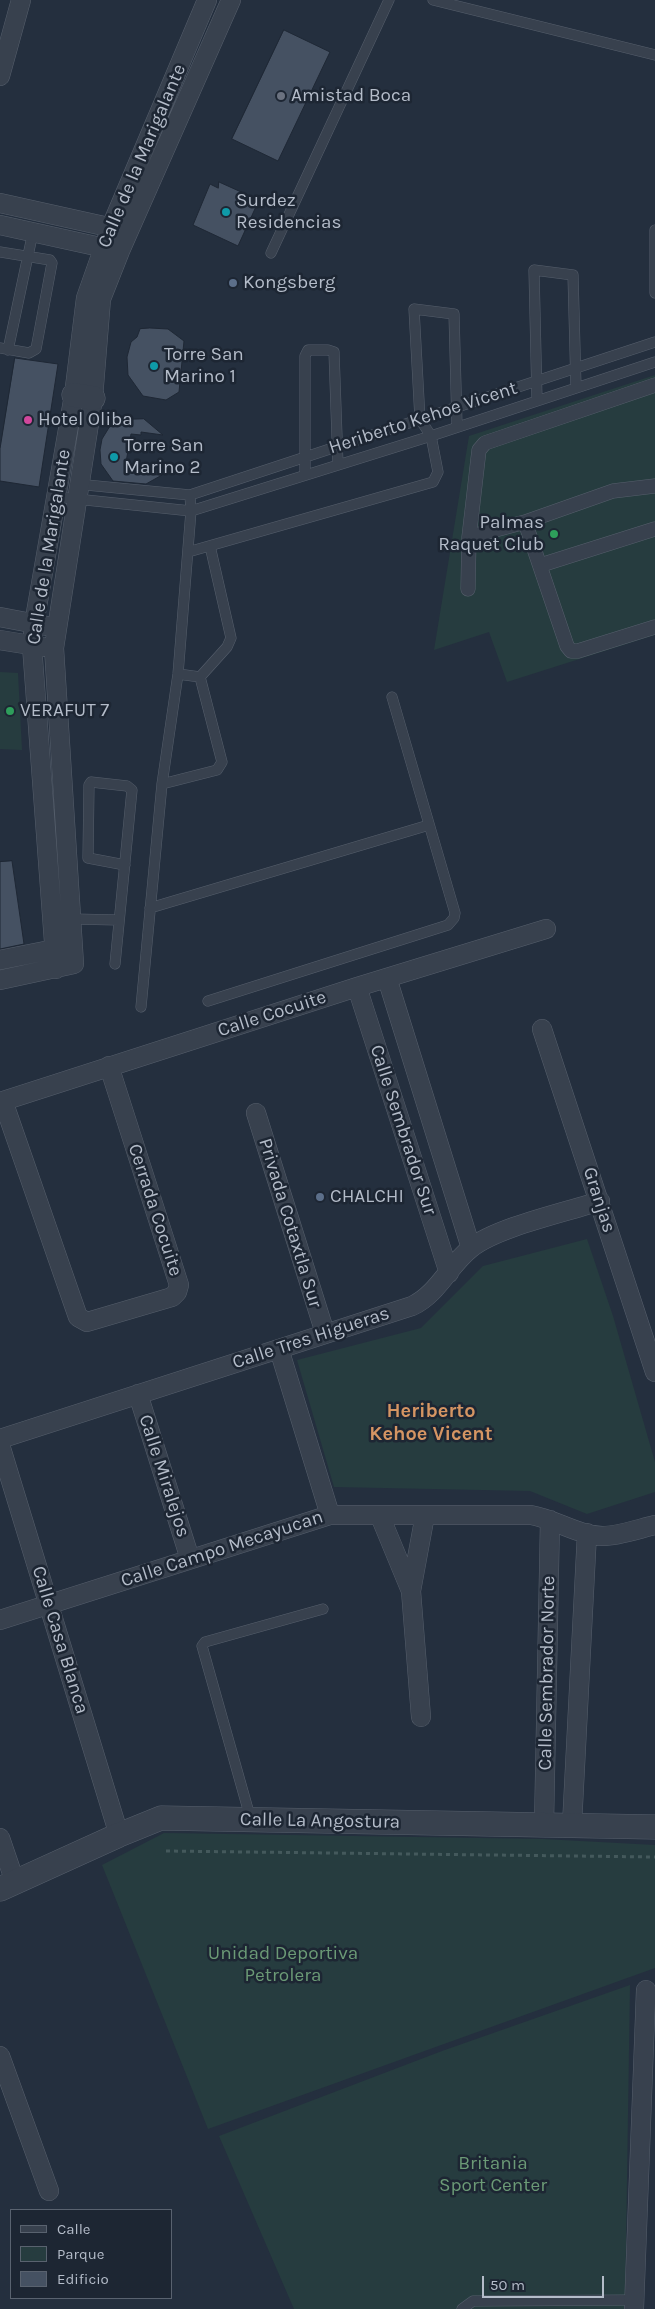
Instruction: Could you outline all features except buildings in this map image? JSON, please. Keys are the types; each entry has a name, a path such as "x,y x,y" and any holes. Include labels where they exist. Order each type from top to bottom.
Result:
{"street":[{"path":"0,76 21,0"},
{"name":"Calle de la Marigalante","path":"120,230 207,0"},
{"name":"Calle de la Marigalante","path":"83,396 58,489 34,624 32,646 56,969 74,964 54,648 55,627 78,492 83,396 86,298 231,0"},
{"path":"0,203 120,230"},
{"path":"0,225 111,249"},
{"path":"468,588 469,537 478,450 485,443 655,385"},
{"path":"469,537 525,522 613,491 655,486"},
{"path":"525,522 567,646 571,651 578,652 655,627"},
{"path":"541,565 655,529"},
{"path":"0,617 55,627"},
{"path":"0,640 54,648"},
{"name":"Calle Cocuite","path":"2,1101 357,987 546,929"},
{"path":"0,960 74,945"},
{"path":"0,980 56,969"},
{"name":"Calle Sembrador Sur","path":"387,978 471,1248"},
{"name":"Calle Sembrador Sur","path":"357,987 449,1273"},
{"name":"Granjas","path":"542,1029 655,1372"},
{"name":"Cerrada Cocuite","path":"2,1101 78,1317 87,1322 172,1297 177,1292 179,1285 109,1066"},
{"name":"Privada Cotaxtla Sur","path":"256,1113 325,1333"},
{"name":"Calle Tres Higueras","path":"0,1438 420,1302 471,1248 497,1234 600,1202"},
{"path":"279,1349 330,1514"},
{"name":"Calle Miralejos","path":"138,1394 190,1559"},
{"name":"Calle Casa Blanca","path":"0,1445 119,1835"},
{"name":"Calle Campo Mecayucan","path":"0,1620 330,1514 380,1516 531,1516 550,1520 587,1534 611,1535 655,1525"},
{"path":"422,1717 411,1591 425,1515"},
{"path":"380,1516 411,1591"},
{"name":"Calle Sembrador Norte","path":"544,1825 550,1520"},
{"name":"Calle Sembrador Norte","path":"572,1825 587,1534"},
{"path":"547,1681 579,1684"},
{"name":"Calle La Angostura","path":"7,1886 161,1818 655,1827"},
{"path":"0,1838 7,1886"},
{"path":"634,2305 646,1990"},
{"path":"0,2056 49,2191"}],"lane":[{"path":"271,253 389,0"},
{"path":"433,0 655,55"},
{"path":"655,230 655,293"},
{"path":"0,252 28,257 50,260 52,264 36,348 29,353 4,349 28,257 33,232"},
{"path":"537,400 534,270 573,276 576,387"},
{"path":"188,552 433,482 438,472 431,436 420,419 414,309 454,314 457,425"},
{"name":"Heriberto Kehoe Vicent","path":"190,496 655,342"},
{"path":"305,476 305,356 308,350 328,350 334,352 338,465"},
{"path":"58,489 191,511 431,436 457,425 655,362"},
{"path":"58,489 78,492 190,496 191,511 178,674 162,784 141,1007"},
{"path":"200,677 227,647 231,638 210,546"},
{"path":"178,674 200,677"},
{"path":"162,784 216,770 221,766 200,677"},
{"path":"208,1001 452,922 455,913 392,697"},
{"path":"115,964 125,865 132,790 127,786 91,782 89,785 88,858 125,865"},
{"path":"150,908 429,825"},
{"path":"72,919 119,920"},
{"path":"251,1820 202,1646 205,1642 324,1609"},
{"path":"462,2309 473,2301 634,2305"}],"path":[{"path":"166,1851 655,1857"}],"green space":[{"name":"Palmas Raquet Club","path":"655,375 655,635 507,682 489,632 434,650 469,436"},
{"name":"VERAFUT 7","path":"0,672 18,673 22,750 0,749"},
{"path":"587,1239 613,1316 655,1462 655,1492 587,1514 530,1491 334,1487 297,1360 421,1328 483,1266"},
{"name":"Unidad Deportiva Petrolera","path":"164,1833 543,1839 655,1845 655,1968 208,2129 102,1865"},
{"name":"Britania Sport Center","path":"630,1985 625,2309 294,2309 219,2136 442,2051"}],"place":[{"name":"Amistad Boca","path":"281,96"},
{"name":"Surdez Residencias","path":"226,212"},
{"name":"Kongsberg","path":"233,283"},
{"name":"Torre San Marino 1","path":"154,366"},
{"name":"Hotel Oliba","path":"28,420"},
{"name":"Torre San Marino 2","path":"114,457"},
{"name":"Palmas Raquet Club","path":"554,534"},
{"name":"VERAFUT 7","path":"10,711"},
{"name":"CHALCHI","path":"320,1197"}],"district":[{"name":"Heriberto Kehoe Vicent","path":"431,1422"}]}
